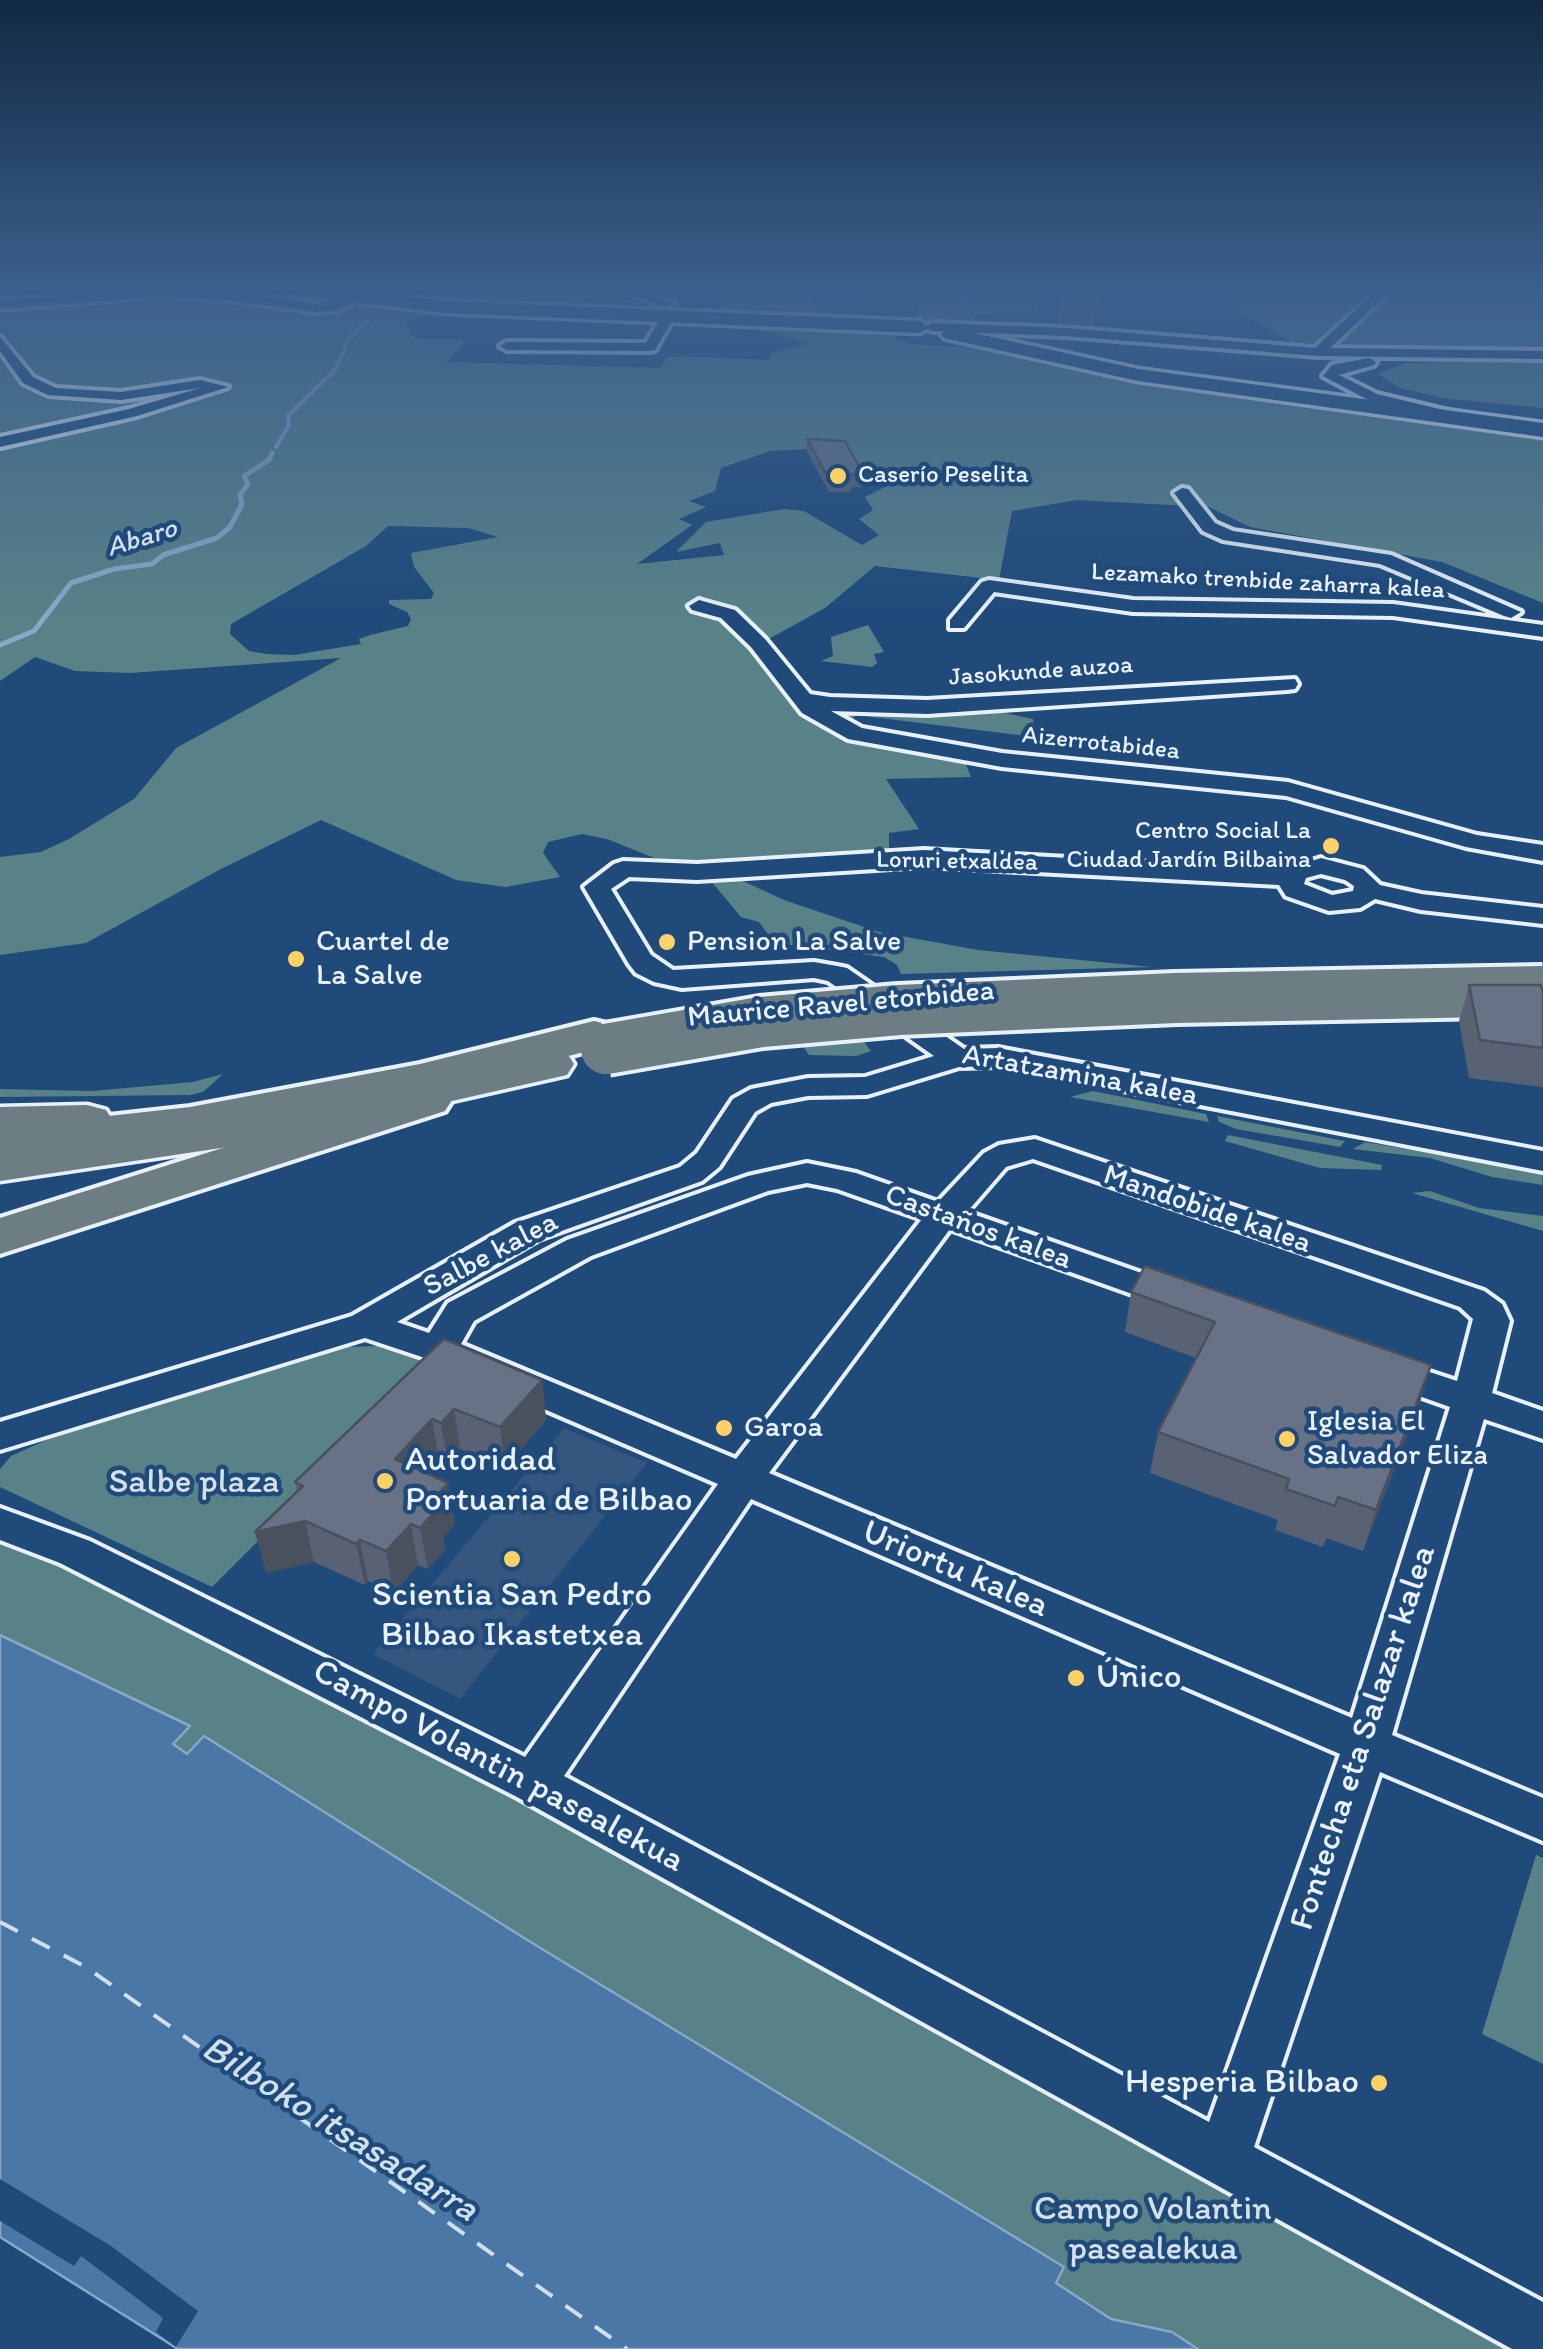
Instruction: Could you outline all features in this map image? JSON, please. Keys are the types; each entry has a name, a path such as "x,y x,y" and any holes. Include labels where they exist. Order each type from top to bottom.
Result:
{"highway":[{"name":"Maurice Ravel etorbidea","path":"427,1086 549,1064"},
{"path":"0,1164 154,1143 427,1086"},
{"path":"0,1186 99,1173 304,1100"},
{"path":"0,1122 241,1123"}],"main road":[{"name":"Maurice Ravel etorbidea","path":"427,1086 655,1022 819,1000 1056,989 1543,976"},
{"name":"Maurice Ravel etorbidea","path":"0,1236 549,1064 718,1028 864,1012 1176,998 1543,991"},
{"path":"304,1100 427,1086"},
{"path":"0,1143 241,1123"}],"street":[{"path":"0,442 99,422 178,399"},
{"path":"1322,399 1543,427"},
{"path":"1383,399 1543,427"},
{"path":"1182,493 1209,527 1229,536 1384,559 1543,627"},
{"name":"Lezamako trenbide zaharra kalea","path":"957,624 989,586 1150,607 1394,610 1543,627"},
{"name":"Aizerrotabidea","path":"699,606 728,614 758,643 800,698 843,728 893,743 1002,760 1288,789 1475,842 1543,853"},
{"name":"Jasokunde auzoa","path":"800,698 830,704 927,708 1286,684"},
{"name":"Loruri etxaldea","path":"623,869 697,872 924,858 1290,878 1301,869 1333,867 1354,874 1368,890 1422,902 1543,916"},
{"name":"Artatzamina kalea","path":"623,869 597,887 600,899 646,967 682,980 814,970 837,974 958,1058 998,1057 1543,1160"},
{"name":"Salbe kalea","path":"1,1437 365,1325 527,1230 691,1174 708,1160 744,1106 762,1096 808,1087 867,1086 958,1058"},
{"name":"Mandobide kalea","path":"533,1783 743,1480 942,1215 962,1199 996,1160 1010,1152 1035,1149 1328,1252 1452,1291 1489,1312"},
{"name":"Castaños kalea","path":"441,1350 449,1328 461,1312 579,1248 760,1184 807,1173 824,1174 1210,1309"},
{"name":"Fontecha eta Salazar kalea","path":"1223,2159 1366,1746 1471,1400 1492,1321 1489,1312"},
{"name":"Uriortu kalea","path":"365,1325 441,1350 1543,1820"},
{"path":"1359,1361 1543,1425"},
{"name":"Campo Volantin pasealekua","path":"8,1521 533,1783 1543,2334"}],"shaded area":[{"name":"Scientia San Pedro Bilbao Ikastetxea","path":"564,1428 647,1463 460,1699 373,1654"}],"green space":[{"path":"0,399 1318,399 1531,432 1531,437 1543,439 1543,603 1442,562 1250,527 1209,507 1077,500 1012,511 999,580 875,566 825,608 765,641 775,680 802,714 996,711 1033,719 1034,737 856,715 837,733 965,762 971,777 886,779 919,829 889,833 889,854 669,864 607,839 582,834 548,842 543,853 560,877 505,887 456,880 321,820 219,870 86,943 0,955 0,857 41,852 69,839 134,799 176,748 341,658 130,673 75,671 35,657 0,681","holes":["810,449 867,470 887,486 865,497 873,510 859,519 879,535 862,545 804,511 784,509 706,522 676,552 720,543 724,555 637,564 692,525 679,519 706,507 689,501 715,491 721,468 770,451","388,526 468,528 498,537 411,553 414,567 434,593 431,599 389,600 389,604 407,612 411,619 408,626 359,639 361,644 294,655 249,651 230,634 231,624 366,546"]},
{"path":"1448,399 1543,399 1543,408"},
{"path":"868,625 884,652 874,654 877,663 872,667 821,661 833,656 831,637"},
{"path":"730,875 784,900 879,932 978,950 1152,967 901,974 897,965 884,957 790,945 770,937 759,922 741,917 710,880"},
{"path":"861,1038 871,1051 856,1056 809,1055 801,1043"},
{"path":"223,1074 203,1092 190,1095 0,1097 0,1089 92,1091 193,1082"},
{"path":"1093,1091 1206,1114 1209,1122 1070,1097"},
{"path":"1217,1116 1345,1141 1340,1147 1236,1129 1219,1122"},
{"path":"1228,1135 1382,1165 1381,1170 1320,1168 1225,1141"},
{"path":"1365,1142 1542,1172 1543,1185 1492,1177 1430,1158 1353,1149"},
{"path":"1430,1191 1479,1208 1543,1216 1543,1231 1412,1193"},
{"name":"Salbe plaza","path":"378,1346 435,1364 212,1587 0,1487 0,1469 11,1456 51,1438 308,1356 342,1347"},
{"name":"Campo Volantin pasealekua","path":"0,1511 67,1531 1543,2349 1198,2349 1172,2332 1111,2319 1056,2283 1063,2266 524,1938 204,1736 187,1754 172,1744 189,1726 0,1635"},
{"path":"1536,1855 1543,1858 1543,2064 1482,2034"}],"water":[{"name":"Bilboko itsasadarra","path":"0,1635 190,1726 173,1744 187,1754 204,1736 524,1938 1064,2267 1056,2283 1111,2319 1172,2332 1198,2349 178,2349 0,2237"}],"pier":[{"path":"0,2179 111,2246 198,2311 176,2347 156,2332 163,2318 81,2256 74,2266 0,2221"}],"building":[{"path":"807,439 845,441 863,474 849,474 851,479 829,479"},
{"path":"1469,985 1541,985 1543,1048 1480,1040"},
{"name":"Iglesia El Salvador Eliza","path":"1145,1266 1431,1365 1376,1510 1338,1497 1335,1506 1286,1489 1289,1479 1158,1432 1215,1322 1131,1292"},
{"path":"444,1339 542,1380 500,1427 454,1409 441,1423 432,1419 395,1459 448,1483 429,1504 438,1508 420,1528 411,1524 386,1551 360,1540 356,1544 305,1521 255,1532 303,1486 295,1482"}],"waterway":[{"name":"Abaro","path":"276,447 289,425 288,416 306,399"},
{"name":"Abaro","path":"0,645 34,631 71,583 114,569 152,564 163,555 217,538 230,527 242,504 240,495 248,484 244,476 269,460 272,453"}],"ferry route":[{"path":"0,1922 86,1967 627,2349"}],"place":[{"name":"Caserío Peselita","path":"838,476"},
{"name":"Centro Social La Ciudad Jardín Bilbaina","path":"1331,846"},
{"name":"Pension La Salve","path":"667,942"},
{"name":"Cuartel de La Salve","path":"296,959"},
{"name":"Garoa","path":"724,1428"},
{"name":"Iglesia El Salvador Eliza","path":"1287,1439"},
{"name":"Autoridad Portuaria de Bilbao","path":"385,1481"},
{"name":"Scientia San Pedro Bilbao Ikastetxea","path":"512,1559"},
{"name":"Único","path":"1076,1678"},
{"name":"Hesperia Bilbao","path":"1379,2083"}]}
